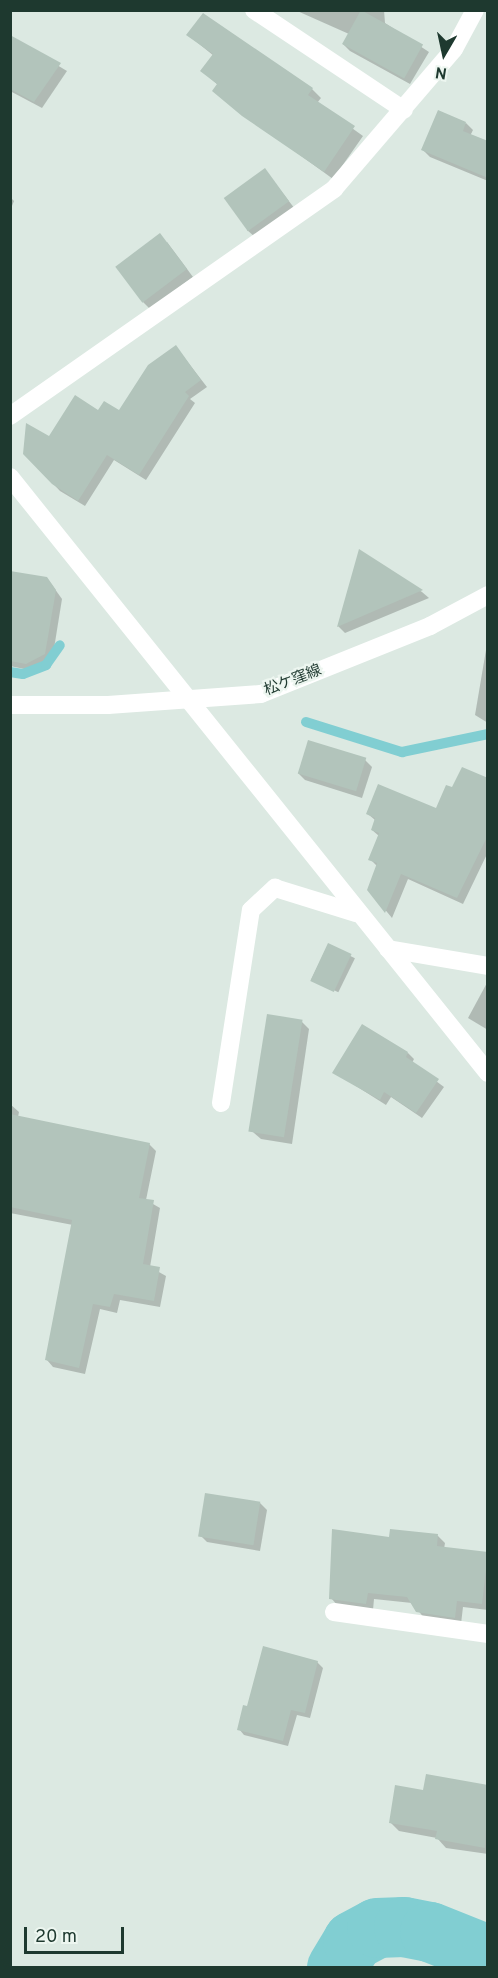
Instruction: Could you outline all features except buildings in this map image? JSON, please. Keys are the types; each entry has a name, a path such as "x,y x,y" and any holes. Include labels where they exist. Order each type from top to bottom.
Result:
{"street":[{"path":"254,10 404,110"},
{"path":"10,416 334,189 454,49 475,10"},
{"path":"10,477 185,698 278,808 356,913 488,1073"},
{"name":"松ケ窪線","path":"10,705 68,706 261,694 430,626 488,595"},
{"path":"221,1103 251,910 275,888 356,913"},
{"path":"388,949 488,966"},
{"path":"334,1612 488,1634"}],"waterway":[{"path":"10,672 23,674 46,665 60,645"},
{"path":"306,722 402,752 488,734"},
{"path":"337,1968 353,1941 377,1928 404,1927 430,1932 488,1955"}]}
